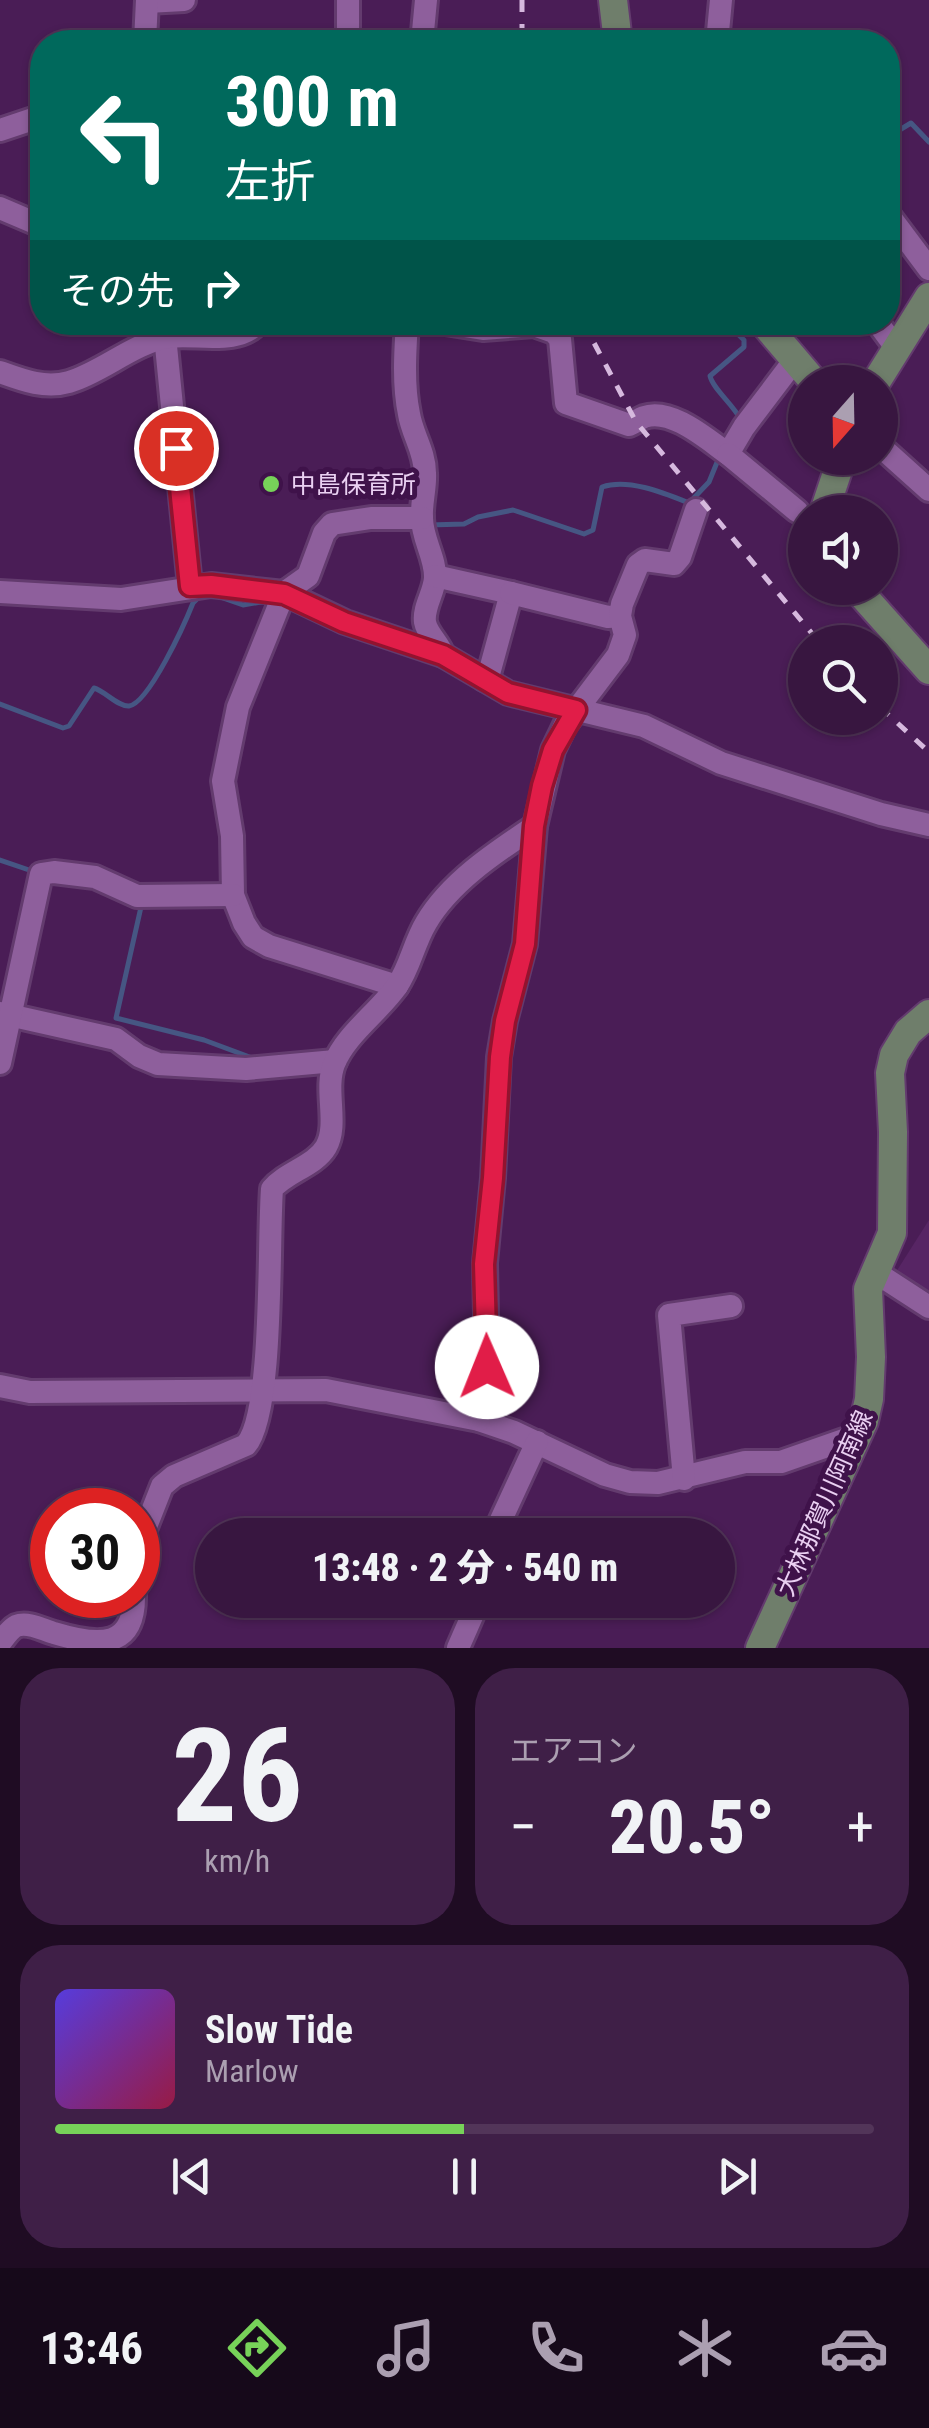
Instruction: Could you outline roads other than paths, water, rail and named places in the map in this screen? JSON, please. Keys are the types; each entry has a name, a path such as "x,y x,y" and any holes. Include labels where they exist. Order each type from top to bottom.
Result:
{"main road":[{"path":"613,0 617,30"},
{"path":"887,365 929,297"},
{"path":"774,335 798,365"},
{"path":"871,605 929,670"},
{"name":"大林那賀川阿南線","path":"760,1648 858,1438 869,1400 868,1289 892,1233 894,1132 890,1073 894,1054 908,1032 929,1014"}],"street":[{"path":"146,30 147,1 184,0"},
{"path":"348,0 348,30"},
{"path":"423,30 426,0"},
{"path":"718,30 721,0"},
{"path":"0,130 30,120"},
{"path":"0,208 30,221"},
{"path":"900,230 929,269"},
{"path":"0,372 48,385 69,382 156,335"},
{"path":"165,335 190,586"},
{"path":"407,335 409,419 419,437 426,470 422,518 435,576 424,617 426,628 443,655"},
{"path":"554,335 560,339 566,403 629,425 645,416 660,416 684,425 788,496"},
{"path":"886,335 897,349"},
{"path":"725,452 794,361"},
{"path":"898,462 929,490"},
{"path":"614,617 638,565 645,560 674,564 680,557 696,510"},
{"path":"393,984 269,946 253,936 232,894 232,836 223,781 238,707 284,594 308,576 324,533 332,524 371,518 422,518"},
{"path":"435,576 614,617 626,635 618,655 576,710 553,750 534,826 525,944 500,1057 484,1264 487,1367 479,1420"},
{"path":"0,592 122,599 211,585 284,594 344,622 443,655 508,693 644,726 721,763 881,814 929,825"},
{"path":"484,679 490,670 511,593"},
{"path":"160,1491 174,1476 246,1445 254,1436 262,1389 272,1189 324,1152 330,1138 335,1061 393,984 425,924 442,902 489,857 534,826"},
{"path":"0,1064 6,1014 41,874 95,878 137,896 232,894"},
{"path":"6,1014 116,1039 158,1064 246,1068 335,1061"},
{"path":"876,1272 929,1307"},
{"path":"684,1479 670,1316 731,1306"},
{"path":"0,1386 30,1392 326,1390 479,1420 537,1442 605,1475 630,1482 684,1479 744,1462 781,1462 858,1438"},
{"path":"502,1518 537,1442"},
{"path":"0,1643 16,1626 29,1625 103,1644 120,1640 131,1629 134,1618"},
{"path":"458,1648 470,1618"}],"waterway":[{"path":"900,130 911,123 929,142"},
{"path":"739,335 744,347 710,376 741,420"},
{"path":"689,503 709,482 720,455"},
{"path":"429,525 464,524 513,510 584,534 593,530 602,487 623,484 689,503"},
{"path":"0,704 63,728 69,726 94,688 120,704 129,706 137,702 156,677 200,596"},
{"path":"220,597 243,605 267,601"},
{"path":"0,860 32,871"},
{"path":"136,905 141,907 116,1018 204,1040 255,1059"}],"railway":[{"path":"522,0 522,30"},
{"path":"590,335 636,422 805,625"},
{"path":"898,724 929,752"}],"place":[{"name":"中島保育所","path":"271,484"}]}
